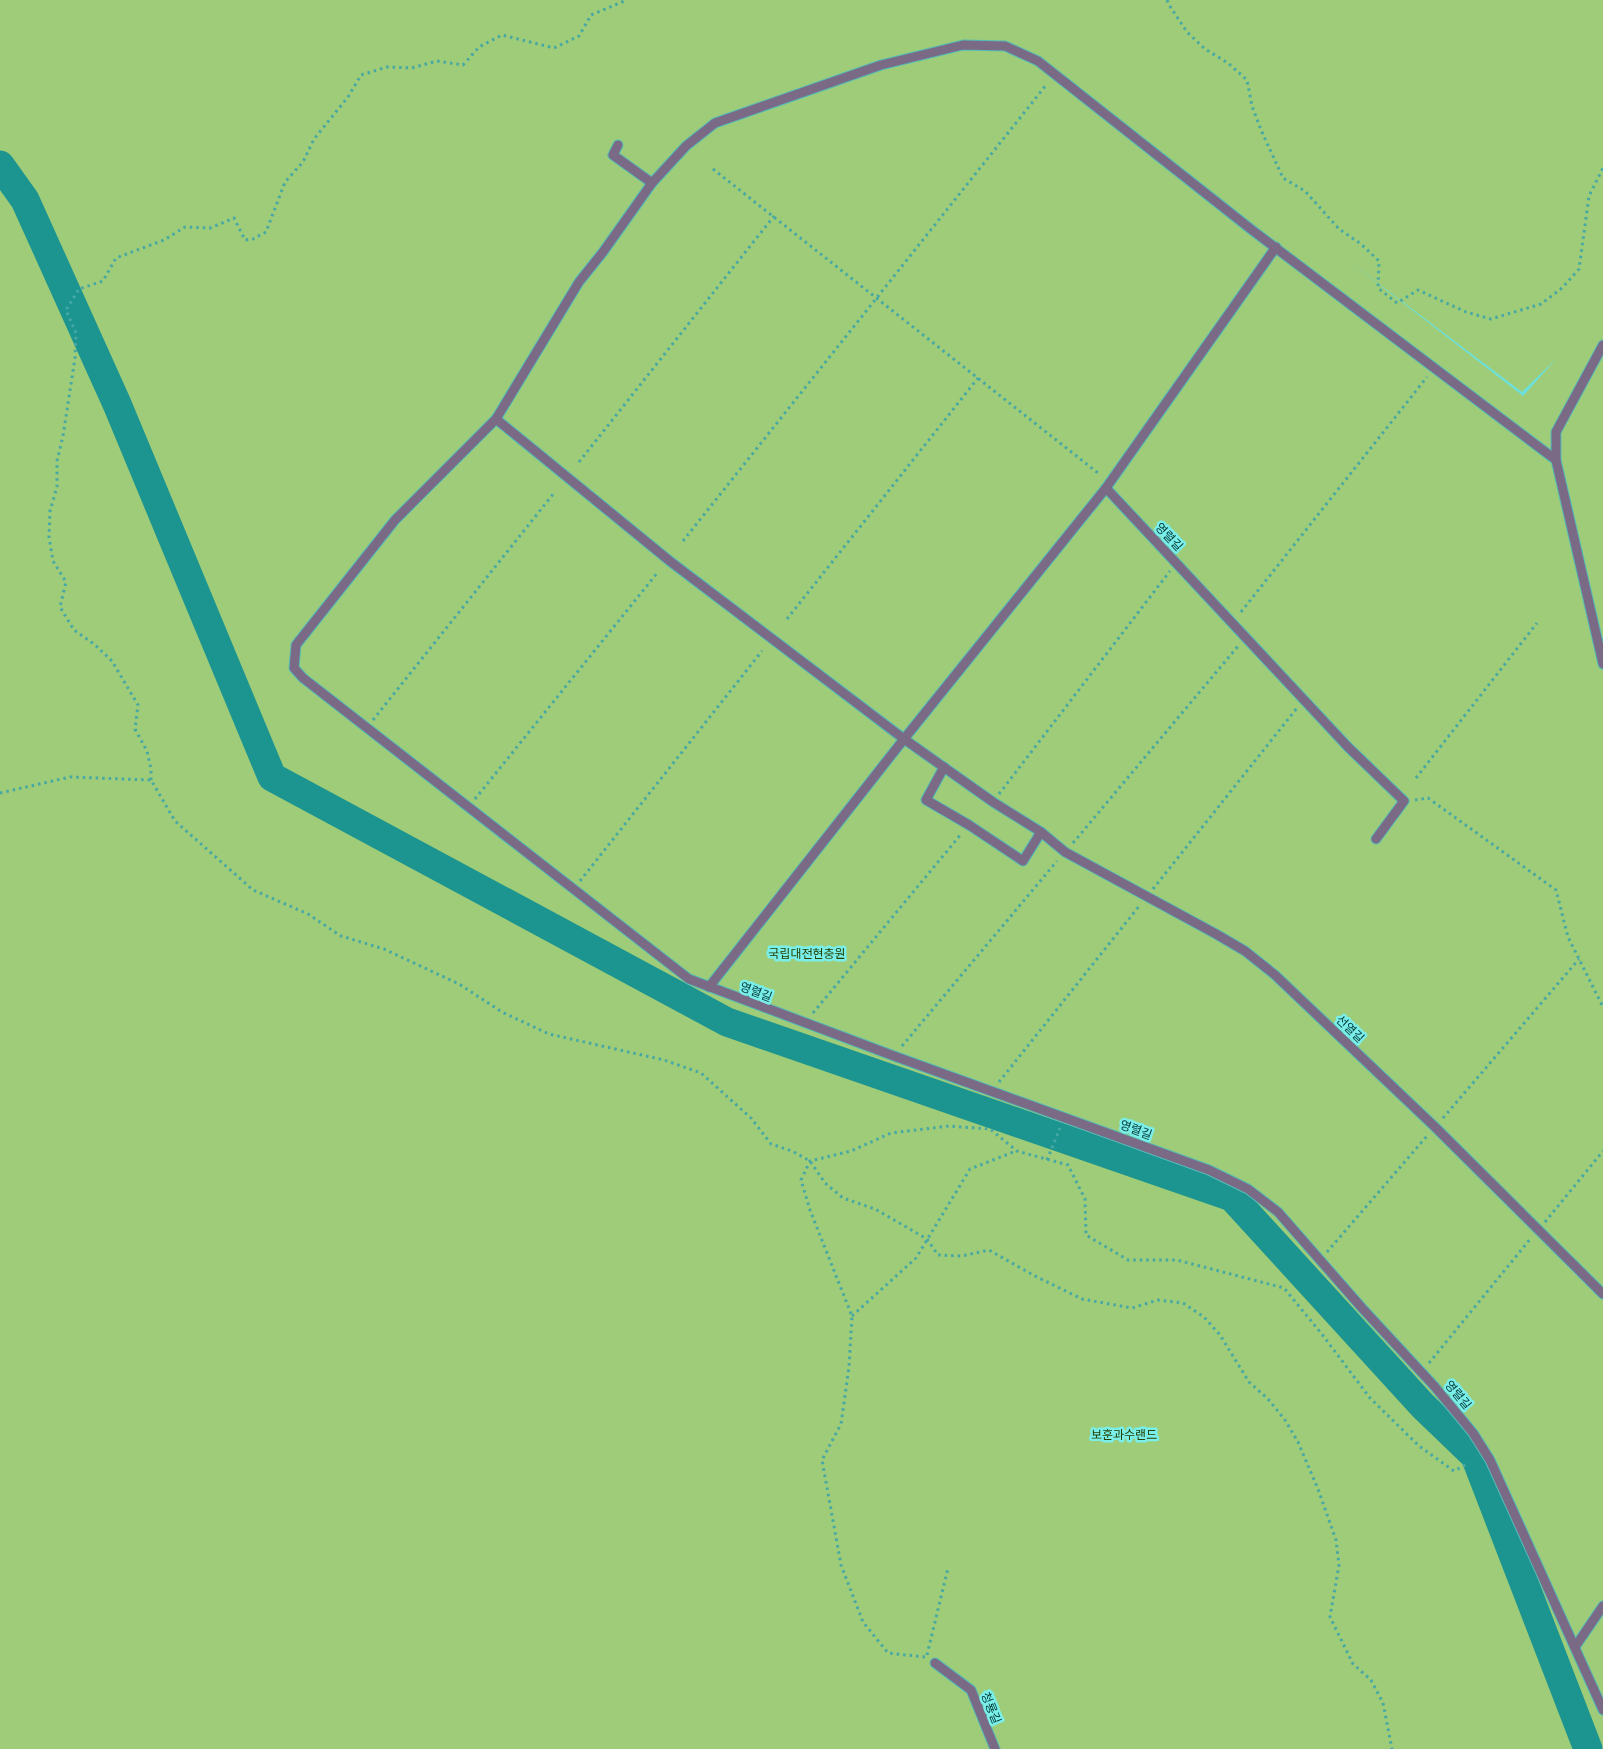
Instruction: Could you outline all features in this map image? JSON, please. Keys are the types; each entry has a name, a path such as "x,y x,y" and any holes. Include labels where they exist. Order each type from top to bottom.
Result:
{"lane":[{"path":"944,767 926,800 969,824 1023,860 1041,832 993,802 944,767 904,739 671,562 496,419 579,282 603,252 652,183 686,146 715,123 881,65 963,45 1005,46 1038,61 1276,247 1556,460"},
{"path":"618,145 613,155 652,183"},
{"path":"709,987 904,739 1106,488 1276,247"},
{"path":"1603,345 1556,432 1556,460 1603,664"},
{"name":"영렬길","path":"496,419 395,520 296,645 294,668 303,678 367,729 689,979 804,1023 1209,1170 1248,1189 1278,1212 1473,1433 1490,1460 1603,1710"},
{"name":"영렬길","path":"1106,488 1348,747 1404,801"},
{"path":"1376,839 1404,801"},
{"name":"선열길","path":"1041,832 1066,852 1245,951 1275,975 1435,1127 1603,1294"},
{"path":"1575,1647 1603,1606"},
{"name":"청룡길","path":"935,1663 971,1690 995,1749"}],"path":[{"path":"627,0 591,15 579,36 554,48 502,35 479,47 463,65 437,61 412,68 387,67 361,75 348,97 314,139 303,162 285,182 266,232 254,239 245,240 234,218 210,228 186,227 164,240 116,258 103,280 80,289 66,310 76,334 75,358 63,436 57,461 57,487 50,511 49,537 52,561 66,582 60,607 74,630 94,644 112,661 138,705 135,729 147,751 151,769 151,780 176,820 253,890 308,914 341,936 384,949 458,984 502,1012 549,1034 664,1060 701,1073 751,1118 771,1144 792,1151 810,1161 825,1183 843,1198 875,1209 927,1239 938,1255 962,1256 989,1250 1033,1275 1082,1299 1132,1308 1158,1300 1183,1303 1204,1317 1220,1336 1249,1382 1268,1399 1285,1420 1298,1442 1318,1489 1336,1540 1339,1565 1330,1617 1353,1664 1371,1680 1384,1703 1392,1749"},
{"path":"1167,0 1187,32 1205,49 1228,63 1247,80 1252,106 1283,178 1305,191 1339,229 1361,244 1379,261 1378,288 1397,303 1418,290 1466,312 1492,319 1541,304 1562,288 1578,269 1589,196 1603,168"},
{"path":"683,541 1052,78"},
{"path":"713,169 1098,473"},
{"path":"579,462 774,216"},
{"path":"1241,612 1427,377"},
{"path":"787,619 978,378"},
{"path":"367,729 554,493"},
{"path":"993,802 1176,562"},
{"path":"468,807 658,572"},
{"path":"1416,778 1537,623"},
{"path":"573,889 762,651"},
{"path":"0,793 70,777 151,780"},
{"path":"1404,801 1428,798 1556,890 1568,937 1603,1006"},
{"path":"804,1023 969,824"},
{"path":"1320,1260 1579,959"},
{"path":"810,1161 851,1152 891,1134 950,1126 990,1129 1017,1151 1068,1166 1085,1199 1086,1235 1128,1260 1177,1260 1284,1288 1370,1398 1412,1439 1454,1471 1469,1463"},
{"path":"1047,1160 1059,1130"},
{"path":"852,1316 916,1258 970,1170 1017,1151"},
{"path":"1421,1372 1603,1151"},
{"path":"810,1161 801,1180 810,1210 852,1316 849,1368 841,1424 822,1460 841,1566 863,1622 888,1653 927,1658 948,1568"}],"green space":[{"name":"국립대전현충원","path":"0,0 1603,0 1603,1749 0,1749","holes":["1350,262 1522,392 1557,358 1523,396"]}],"waterway":[{"path":"0,165 25,200 117,404 272,777 727,1022 1232,1197 1423,1406 1475,1456 1588,1749"}],"park label":[{"name":"보훈과수랜드","path":"1124,1435"}]}
